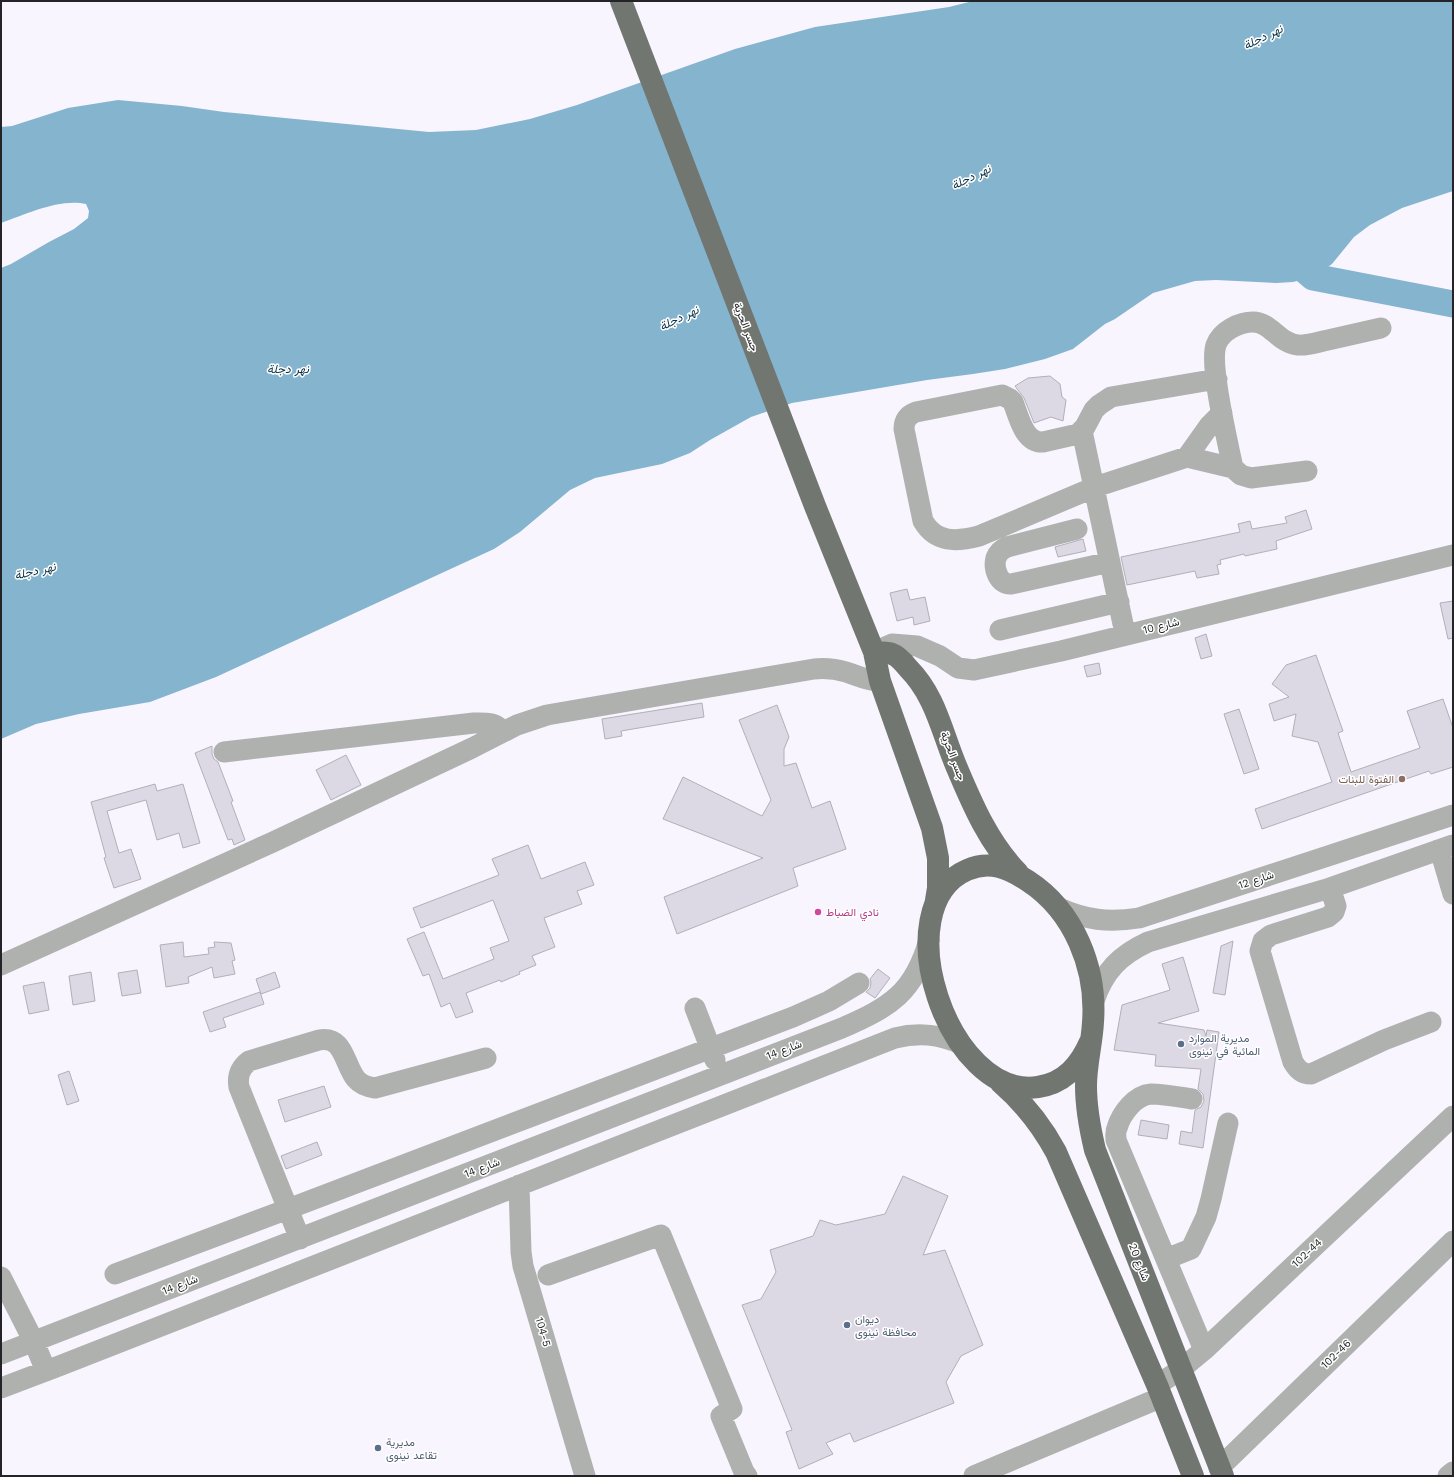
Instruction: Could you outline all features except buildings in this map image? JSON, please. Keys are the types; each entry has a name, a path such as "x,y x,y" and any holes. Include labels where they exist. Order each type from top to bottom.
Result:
{"main road":[{"name":"جسر الحرية","path":"622,1 815,506 874,652 880,681 932,828 938,858 938,888 936,903"},
{"name":"جسر الحرية","path":"874,652 892,653 914,674 923,686 937,712 956,767 977,814 992,841 1010,866 1021,877"},
{"path":"999,1081 1014,1086 1030,1088 1046,1086 1061,1079 1074,1070 1084,1057 1090,1042 1094,1022 1094,1000 1092,980 1087,960 1079,941 1057,907 1040,890 1010,870 998,866 985,866 972,868 960,873 950,881 942,891 936,903 931,921 929,959 939,1004 948,1024 961,1044 981,1067 1013,1093 1037,1121 1056,1152 1159,1391 1193,1476"},
{"name":"شارع 20","path":"1090,1042 1086,1086 1087,1108 1095,1150 1221,1472"}],"street":[{"path":"1233,468 1222,413 1215,357 1216,345 1219,339 1228,330 1248,323 1258,323 1268,327 1285,342 1300,345 1381,328"},
{"path":"1217,379 1111,397 1098,405 1082,431 1069,437 1043,442 1033,441 1026,434 1013,402 1002,396 910,414 904,423 920,514 930,531 942,538 955,540 979,536 1095,487 1187,457 1233,468 1241,475 1251,478 1307,471"},
{"path":"1187,457 1209,426 1222,413"},
{"path":"1082,431 1123,624"},
{"path":"1078,529 1002,549 996,558 995,563 999,578 1004,583 1011,584 1110,562"},
{"name":"شارع 10","path":"874,652 892,644 917,646 929,650 958,668 968,670 1061,651 1453,556"},
{"path":"1000,630 1119,602"},
{"path":"1061,651 1061,642 1066,637 1182,610"},
{"path":"1,965 274,842 472,748 517,724 547,715 814,669 836,669 865,680 880,681"},
{"path":"224,752 468,724 491,724 500,728 503,732"},
{"name":"شارع 12","path":"1057,907 1083,917 1097,920 1139,918 1453,815"},
{"path":"1094,1000 1103,979 1110,969 1127,953 1148,942 1330,888 1445,847 1443,860 1453,894"},
{"path":"1330,888 1336,906 1334,912 1328,918 1271,935 1262,941 1260,951 1293,1062 1298,1070 1306,1074 1311,1074 1384,1040 1431,1022"},
{"name":"شارع 14","path":"1,1354 842,1028 886,1006 898,996 909,984 918,970 925,956 929,940"},
{"path":"115,1274 617,1084 710,1047 793,1017 829,1001 859,983"},
{"path":"829,1001 842,1028"},
{"path":"695,1008 721,1075"},
{"path":"1,1388 895,1038 906,1035 929,1034 950,1039 961,1044"},
{"path":"300,1239 239,1087 238,1077 245,1064 249,1061 319,1040 328,1040 337,1044 340,1048 355,1078 363,1084 375,1088 486,1058"},
{"path":"617,1084 629,1111"},
{"path":"1192,1099 1150,1094 1141,1097 1130,1105 1121,1117 1116,1129 1116,1140 1204,1350"},
{"name":"102-44","path":"974,1476 1159,1391 1453,1116"},
{"path":"1166,1259 1191,1249 1206,1217 1228,1122"},
{"name":"104-5","path":"519,1185 521,1245 524,1266 585,1476"},
{"path":"548,1275 661,1235 732,1409 721,1416 747,1476"},
{"name":"102-46","path":"1221,1472 1453,1241"},
{"path":"1,1278 34,1342 46,1371"}],"water":[{"name":"نهر دجلة","path":"973,1 1453,1 1453,191 1402,208 1370,225 1354,237 1332,264 1313,277 1293,282 1276,283 1216,280 1195,281 1153,293 1115,319 1105,324 1073,349 1045,359 1005,369 927,380 792,403 751,417 690,453 662,464 595,478 570,490 520,532 494,549 216,677 150,702 79,714 36,724 1,739 1,268 74,229 88,218 89,211 86,204 65,203 32,211 1,223 1,127 12,126 68,108 118,100 429,132 476,130 530,119 577,105 735,49 815,27 949,7"}],"waterway":[{"path":"1285,253 1313,277 1453,304"}],"place":[{"name":"الفتوة للبنات","path":"1402,779"},
{"name":"نادي الضباط","path":"818,912"},
{"name":"مديرية الموارد المائية في نينوى","path":"1181,1044"},
{"name":"ديوان محافظة نينوى","path":"847,1325"},
{"name":"مديرية تقاعد نينوى","path":"378,1448"}]}
